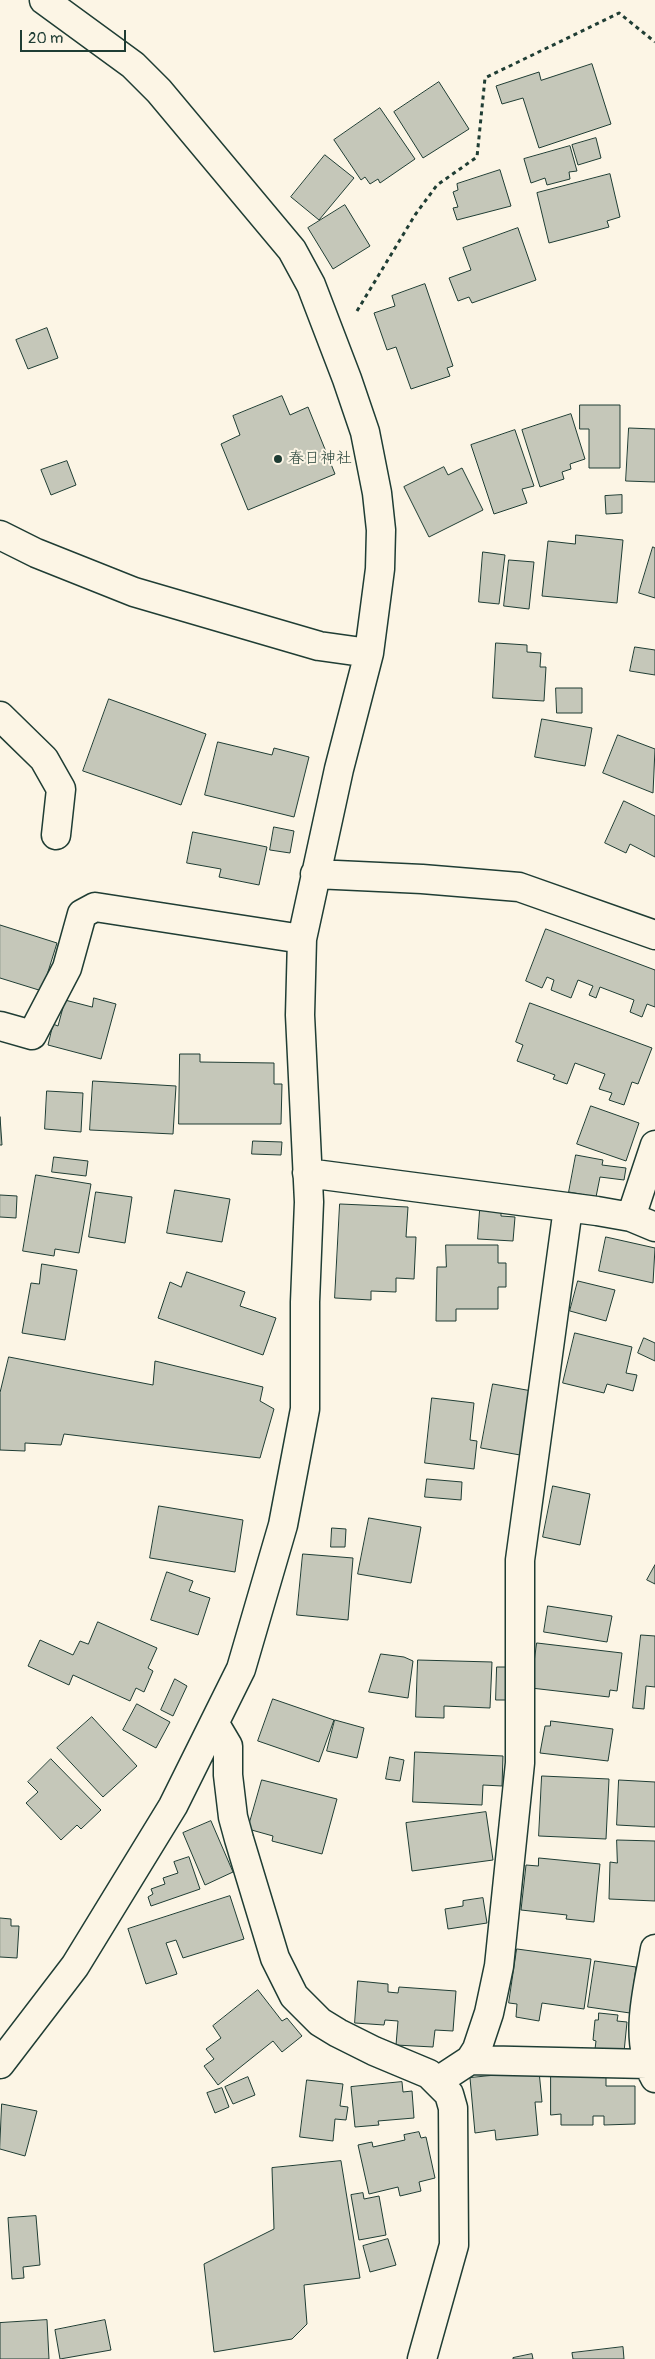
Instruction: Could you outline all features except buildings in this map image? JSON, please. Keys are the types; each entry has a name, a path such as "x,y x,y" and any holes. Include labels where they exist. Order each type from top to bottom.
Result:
{"street":[{"path":"0,2064 75,1966 173,1806 241,1669 283,1525 305,1409 309,1202 300,1015 302,939 339,769 370,653 380,569 381,530 377,493 365,432 310,285 292,250 159,91 133,65 44,0"},
{"path":"0,535 36,553 134,592 319,646 370,653"},
{"path":"0,716 44,759 61,789 56,835"},
{"path":"315,874 422,879 519,887 655,935"},
{"path":"0,1026 32,1035 67,968 82,914 95,908 302,939"},
{"path":"307,1173 568,1208 643,1222 655,1145"},
{"path":"438,2081 470,2060 477,2049 489,2013 500,1966 520,1763 520,1560 568,1208"},
{"path":"215,1724 228,1746 228,1775 233,1817 239,1839 275,1958 294,1996 314,2018 374,2052 429,2074 450,2094 453,2108 454,2245 422,2359"},
{"path":"470,2060 651,2071 644,2006 655,1949"}],"path":[{"path":"332,341 352,319 415,215 437,185 477,156 485,78 619,13 655,42"}],"place":[{"name":"春日神社","path":"278,459"}]}
